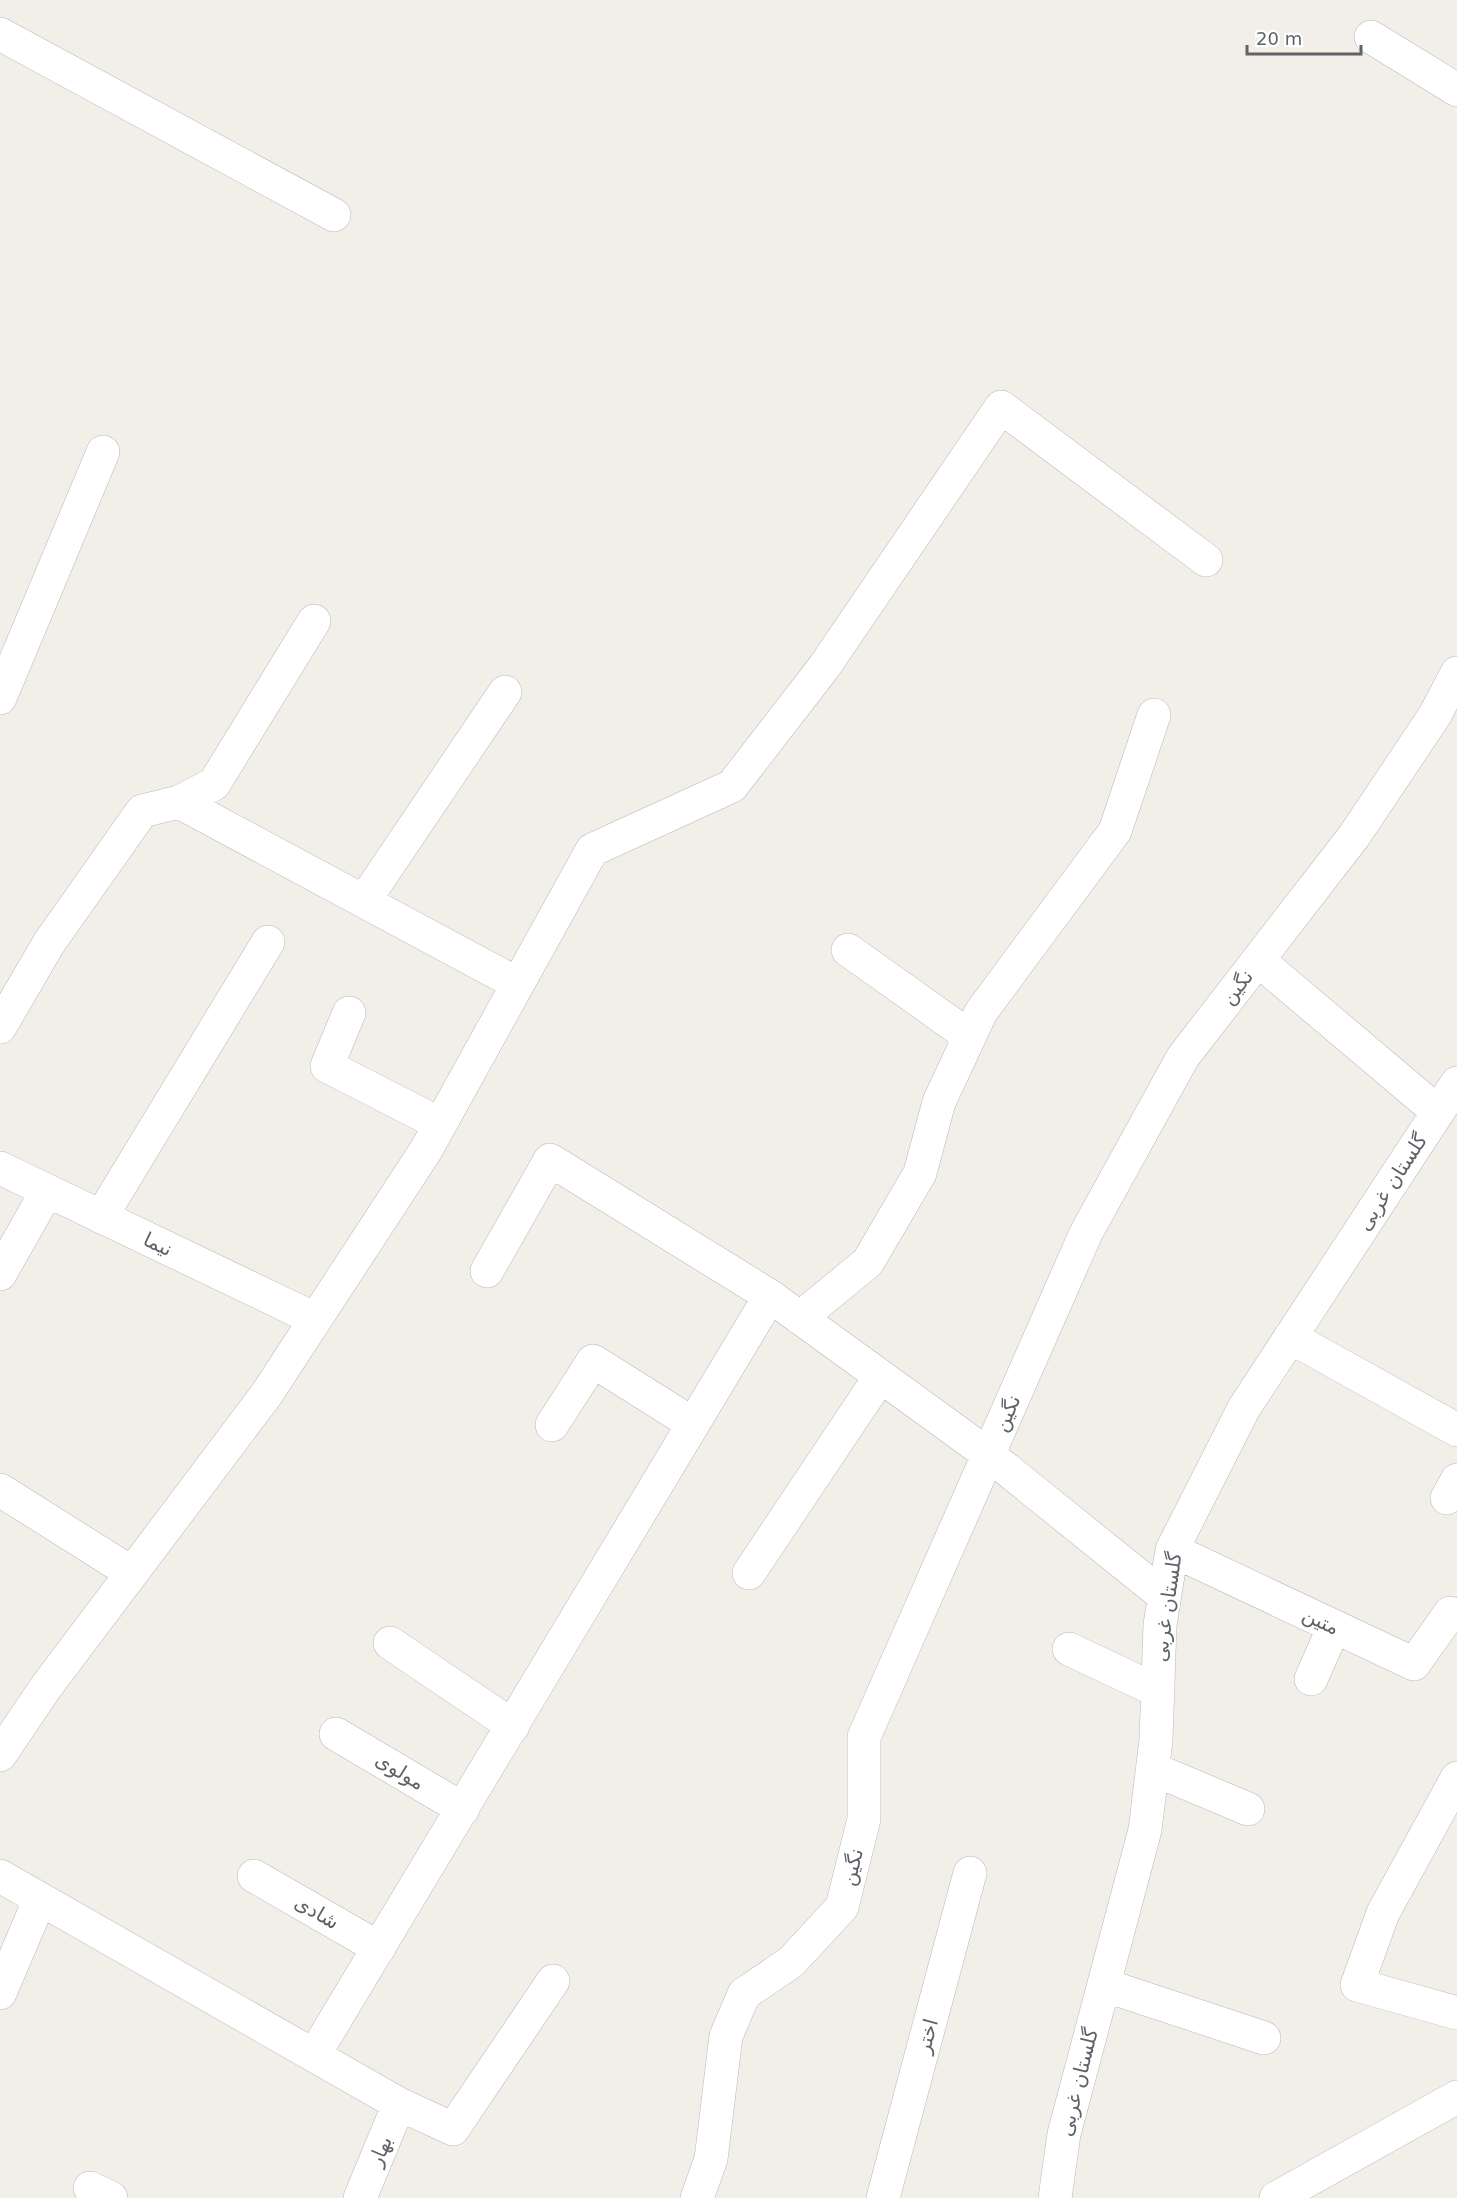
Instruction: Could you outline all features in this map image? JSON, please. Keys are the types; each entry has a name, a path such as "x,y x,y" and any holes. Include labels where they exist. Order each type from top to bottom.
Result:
{"street":[{"path":"0,34 334,215"},
{"path":"1371,37 1457,90"},
{"path":"0,1755 46,1687 266,1395 440,1124 592,850 732,786 824,668 1001,407 1206,560"},
{"path":"0,698 103,452"},
{"path":"3,1013 142,811 179,802 214,784 314,621"},
{"name":"نگین","path":"697,2198 711,2159 726,2036 744,1994 791,1962 842,1908 864,1819 864,1737 1086,1233 1183,1057 1354,836 1435,715 1457,673"},
{"path":"364,902 505,692"},
{"path":"800,1318 868,1262 920,1173 939,1102 981,1012 1115,831 1154,715"},
{"path":"179,802 518,984"},
{"path":"101,1217 268,942"},
{"path":"848,950 969,1036"},
{"path":"1258,960 1438,1112"},
{"path":"349,1013 327,1066 440,1124"},
{"name":"گلستان غربی","path":"1055,2198 1064,2133 1145,1830 1153,1769 1164,1596 1172,1550 1244,1408 1457,1083"},
{"path":"487,1271 549,1160 770,1296 989,1455 1164,1596"},
{"name":"نیما","path":"0,1168 315,1319"},
{"path":"0,1274 47,1191"},
{"path":"314,2055 770,1296"},
{"path":"1290,1337 1457,1430"},
{"path":"552,1425 593,1361 693,1424"},
{"path":"749,1573 880,1377"},
{"path":"0,1490 132,1572"},
{"name":"متین","path":"1172,1550 1413,1664 1450,1613"},
{"path":"1311,1679 1334,1627"},
{"path":"390,1642 513,1726"},
{"path":"1069,1650 1158,1690"},
{"name":"مولوی","path":"336,1734 463,1809"},
{"path":"1153,1769 1248,1809"},
{"path":"1457,1778 1383,1913 1357,1985 1457,2013"},
{"name":"اختر","path":"883,2198 970,1873"},
{"path":"0,1876 399,2104 453,2129 553,1981"},
{"name":"شادی","path":"254,1876 379,1948"},
{"path":"0,1994 40,1899"},
{"path":"1104,1985 1264,2038"},
{"path":"1276,2198 1457,2097"},
{"name":"بهار","path":"360,2198 399,2104"}]}
